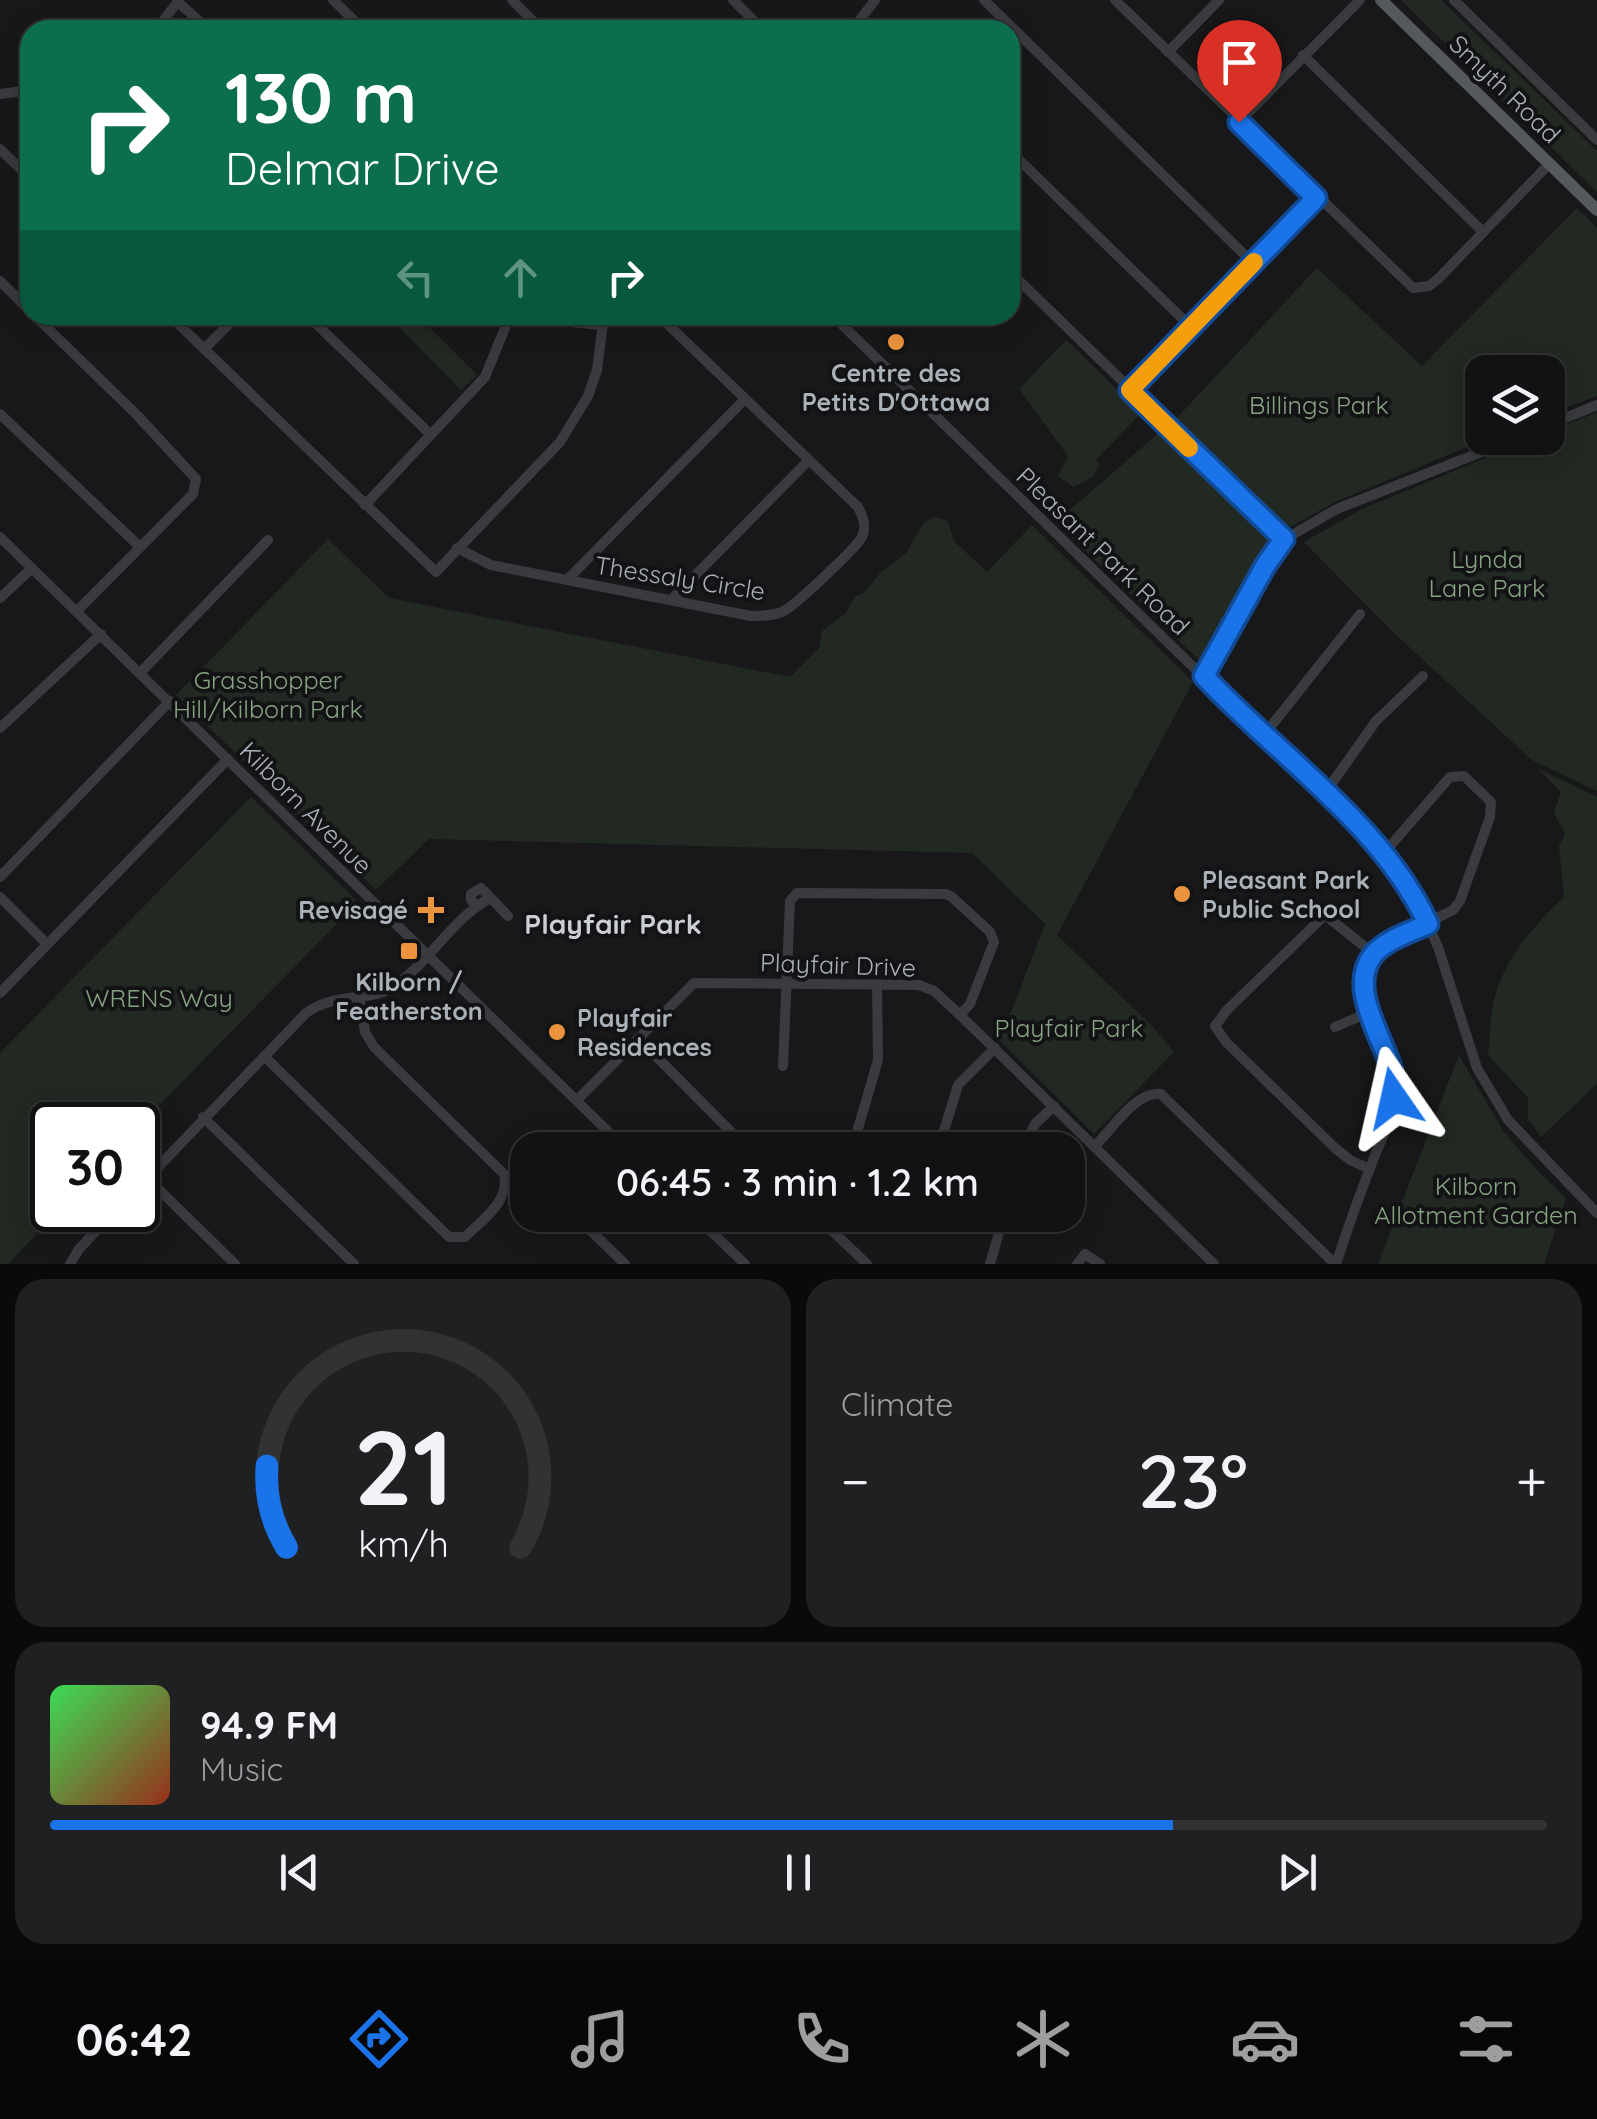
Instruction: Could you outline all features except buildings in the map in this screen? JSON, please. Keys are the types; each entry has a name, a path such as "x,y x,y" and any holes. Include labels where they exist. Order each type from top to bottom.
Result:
{"main road":[{"name":"Smyth Road","path":"1382,0 1597,210"}],"street":[{"path":"334,0 354,20"},
{"path":"512,0 532,20"},
{"path":"732,0 753,20"},
{"path":"858,0 871,5"},
{"path":"984,0 1002,20"},
{"path":"1115,0 1413,288 1429,286 1438,278 1549,164"},
{"path":"1168,52 1219,0"},
{"path":"1239,122 1360,0"},
{"path":"1454,0 1597,140"},
{"path":"179,1 199,20"},
{"path":"1020,40 1252,263"},
{"path":"1303,56 1482,231"},
{"path":"0,149 20,168"},
{"path":"1020,161 1190,328"},
{"path":"1130,390 1316,198"},
{"path":"0,281 20,301"},
{"path":"1020,282 1284,539"},
{"path":"44,325 196,479 192,494 77,611"},
{"path":"179,325 436,572 560,442 575,421 597,370 602,325"},
{"path":"204,350 228,325"},
{"path":"317,325 429,434"},
{"path":"365,505 485,377 504,325"},
{"name":"Thessaly Circle","path":"457,548 491,565 751,616 784,611 862,538 865,522 858,508 668,325"},
{"name":"Pleasant Park Road","path":"842,325 1384,853 1415,895 1428,924 1480,1073 1508,1120 1595,1209"},
{"path":"566,580 745,399"},
{"path":"1565,419 1597,406"},
{"path":"0,414 139,546"},
{"path":"1204,676 1284,539 1337,509 1475,455"},
{"path":"671,600 809,460"},
{"name":"Kilborn Avenue","path":"0,537 609,1132"},
{"path":"140,673 268,540"},
{"path":"0,598 32,568"},
{"path":"1264,734 1360,614"},
{"path":"0,728 101,634"},
{"path":"1325,793 1376,720 1423,676"},
{"path":"0,877 170,702"},
{"path":"0,993 228,759"},
{"path":"1096,1146 1143,1096 1160,1094 1335,1264 1394,1098 1392,1071 1364,989 1366,968 1374,954 1453,910 1460,901 1490,817 1491,802 1464,776 1450,778 1384,853"},
{"path":"160,1164 320,1004 388,990 428,956 477,906 470,897 476,888 484,890 508,916"},
{"path":"784,1066 787,936 792,896 946,894 990,932 994,942 970,1004 960,1014"},
{"path":"0,898 46,944"},
{"path":"1370,1169 1335,1148 1226,1042 1215,1026 1325,915 1374,954"},
{"name":"Playfair Drive","path":"577,1100 694,983 918,985 934,991 960,1014 1214,1264"},
{"path":"857,1132 878,1060 877,984"},
{"path":"264,1056 449,1237 465,1237 504,1197 504,1174 374,1047 365,1032 359,995"},
{"path":"1336,1027 1370,1012"},
{"path":"638,1038 731,1132"},
{"path":"944,1132 958,1085 995,1048"},
{"path":"1031,1132 1054,1106"},
{"path":"203,1117 354,1264"},
{"path":"160,1191 235,1264"},
{"path":"70,1264 95,1232"},
{"path":"591,1232 625,1264"},
{"path":"712,1232 745,1264"},
{"path":"834,1232 867,1264"},
{"path":"990,1264 999,1232"},
{"path":"1076,1264 1085,1254 1100,1264"}],"green space":[{"path":"1401,0 1441,0 1597,151 1597,192"},
{"name":"Billings Park","path":"1577,208 1597,228 1597,396 1565,408 1565,355 1465,355 1465,448 1335,502 1287,529 1174,421 1317,268 1422,366"},
{"path":"397,325 427,325 477,375 461,390"},
{"path":"1066,340 1141,413 1096,460 1099,464 1094,476 1074,487 1058,476 1068,456 1019,389"},
{"name":"Lynda Lane Park","path":"1597,412 1597,791 1532,760 1394,633 1304,542 1362,509 1493,455 1565,455 1565,425"},
{"path":"1161,431 1275,538 1199,660 1056,522"},
{"name":"Grasshopper Hill/Kilborn Park","path":"934,517 948,521 954,541 987,572 1032,525 1193,682 1057,935 1174,1052 1094,1134 1000,1041 1045,924 972,853 429,839 376,890 176,695 328,539 389,598 790,677 819,648 822,631 845,614 855,597 906,553 923,524"},
{"path":"1537,768 1597,797 1597,1084 1541,1137 1528,1119 1528,1098 1488,1055 1494,1000 1505,971 1531,931 1564,897 1559,846 1565,834 1554,813 1561,792"},
{"name":"WRENS Way","path":"251,797 358,902 160,1104 30,1102 30,1232 39,1232 8,1264 0,1264 0,1053"},
{"name":"Kilborn Allotment Garden","path":"1459,1055 1503,1131 1566,1198 1544,1264 1378,1264"}],"slow traffic":[{"path":"1189,448 1130,390 1254,262"}],"place":[{"name":"Centre des Petits D'Ottawa","path":"896,342"},
{"name":"Pleasant Park Public School","path":"1182,894"},
{"name":"Revisagé","path":"431,910"},
{"name":"Kilborn / Featherston","path":"409,951"},
{"name":"Playfair Residences","path":"557,1032"}],"district":[{"name":"Playfair Park","path":"613,924"}],"route":[{"path":"1239,122 1316,198 1130,390 1284,539 1204,676 1384,853 1415,895 1428,924 1385,945 1366,968 1366,1000 1392,1071 1394,1098"}]}
